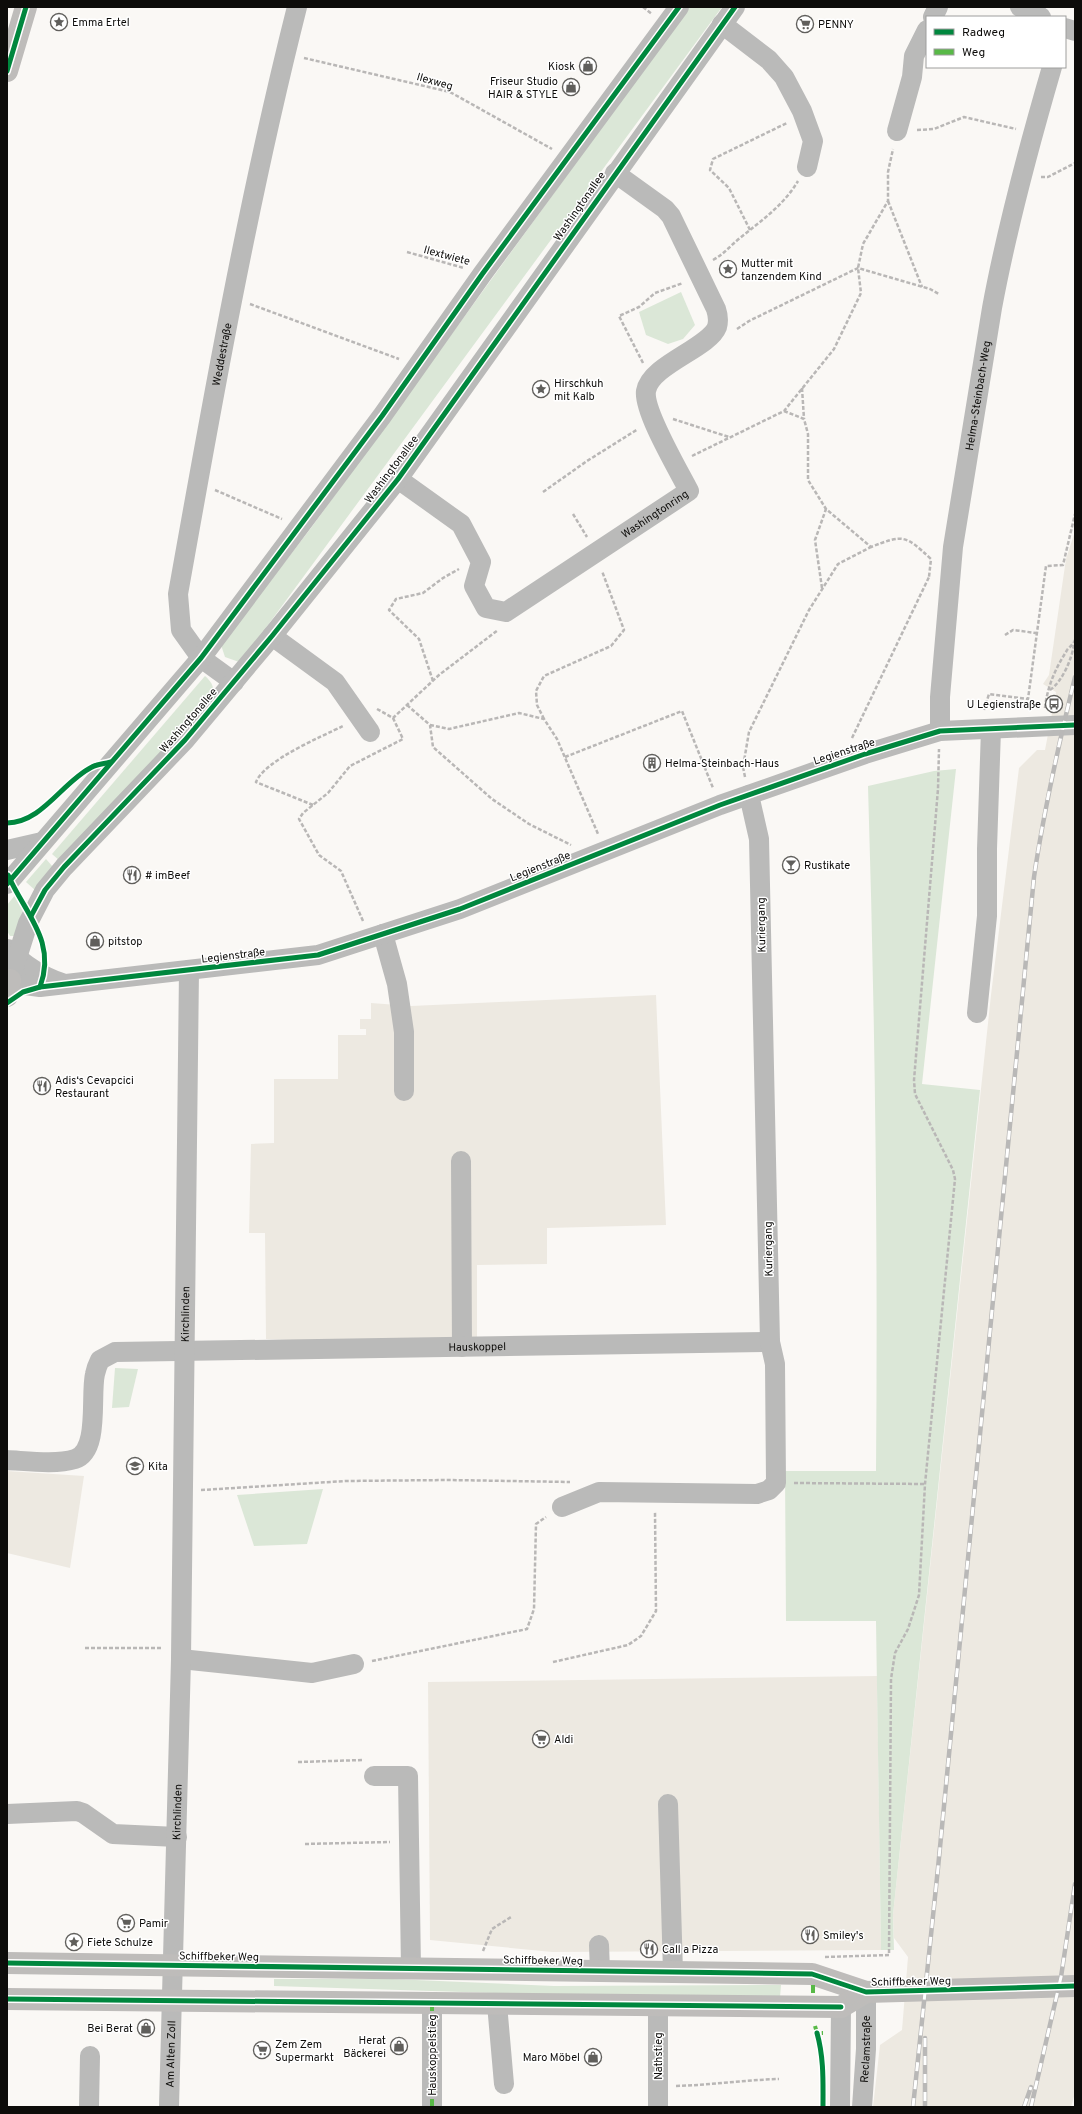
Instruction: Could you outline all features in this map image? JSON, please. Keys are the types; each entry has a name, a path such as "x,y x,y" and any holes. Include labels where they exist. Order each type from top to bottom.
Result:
{"main road":[{"path":"7,71 26,7"},
{"name":"Schiffbeker Weg","path":"7,1963 812,1974 866,1992 1075,1986"},
{"name":"Schiffbeker Weg","path":"841,2007 866,1992"},
{"path":"7,1999 841,2007"}],"street":[{"name":"Weddestraße","path":"234,682 201,658 181,630 178,594 250,208 285,53 297,7"},
{"path":"7,884 201,658 382,416 417,365 679,7"},
{"name":"Washingtonallee","path":"8,985 12,953 45,890 64,867 185,740 272,636 398,479 615,173 735,7"},
{"path":"934,16 938,7"},
{"path":"1020,7 1039,16"},
{"path":"722,24 769,60 781,73 803,115 813,141 807,168"},
{"path":"897,131 912,77 914,56 926,32"},
{"name":"Helma-Steinbach-Weg","path":"940,731 940,704 950,578 963,476 998,273 1033,133 1052,68"},
{"path":"615,173 665,209 671,216 716,309 718,318 717,328 710,336 660,371 652,379"},
{"name":"Washingtonring","path":"506,612 689,491 651,416 646,392 652,379"},
{"path":"398,479 461,524 481,562 474,586 486,608 506,612"},
{"path":"272,636 335,682 368,719"},
{"name":"Legienstraße","path":"8,985 40,987 67,985 318,956 460,909 720,805 840,763 940,731 987,720 1042,718 1075,725"},
{"path":"976,1013 987,916 987,720"},
{"name":"Kuriergang","path":"749,795 759,839 770,1342 775,1364 776,1482"},
{"path":"7,850 42,842"},
{"path":"377,936 397,984 403,1025 404,1091"},
{"name":"Legienstraße","path":"12,953 44,977 67,985"},
{"name":"Kirchlinden","path":"174,1965 181,1653 189,970"},
{"name":"Legienstraße","path":"7,1003 23,992 40,987"},
{"path":"461,1161 462,1347"},
{"name":"Hauskoppel","path":"7,1460 73,1460 82,1456 90,1442 95,1374 100,1360 115,1352 770,1342"},
{"path":"562,1507 599,1492 757,1494 769,1490 776,1482"},
{"path":"181,1653 312,1674 354,1664"},
{"path":"374,1776 408,1776 411,1968"},
{"path":"668,1804 673,1972"},
{"path":"7,1814 77,1811 83,1813 113,1834 177,1837"},
{"path":"599,1945 600,1971"},
{"name":"Schiffbeker Weg","path":"172,2001 174,1965"},
{"name":"Reclamstraße","path":"862,2107 866,2043 866,1992"},
{"name":"Am Alten Zoll","path":"169,2107 172,2001"},
{"name":"Hauskoppelstieg","path":"432,2003 432,2107"},
{"path":"497,2004 504,2084"},
{"name":"Nathstieg","path":"658,2005 658,2107"},
{"path":"840,2107 841,2007"},
{"path":"89,2107 90,2056"}],"path":[{"path":"750,230 729,188 710,170 712,159 803,115"},
{"path":"922,287 888,201 888,172 897,131 934,129 964,117 1033,133"},
{"path":"1022,177 1048,177 1075,163"},
{"path":"652,379 619,316 639,307 655,293 699,273 724,254 787,199 807,168"},
{"path":"675,464 784,411 834,349 850,319 861,293 858,268 864,244 888,201"},
{"path":"717,328 730,333 749,321 858,268 922,287 939,294"},
{"path":"232,298 417,365"},
{"path":"802,388 804,420 808,434 808,480 826,509 871,547"},
{"path":"784,411 804,420"},
{"path":"543,492 651,416 729,438"},
{"path":"198,482 299,526"},
{"path":"822,589 815,540 826,509"},
{"path":"573,514 596,553 624,630 611,646 544,676 536,691 537,705 544,719 558,739 599,853"},
{"path":"987,720 989,694 1028,699 1046,566 1063,565 1075,514"},
{"path":"749,795 742,767 749,732 809,610 822,589 838,564 871,547 894,538 910,540 930,558 928,577 840,763"},
{"path":"433,681 419,639 389,610 396,599 423,593 443,578 479,558"},
{"path":"928,577 950,578"},
{"path":"313,805 256,782 258,777 284,756 368,719 393,718 433,681 504,625 506,612"},
{"path":"1005,634 1013,630 1036,634"},
{"path":"1042,718 1046,696 1057,684 1073,653 1075,640"},
{"path":"1050,690 1050,682 1066,650 1074,644"},
{"path":"407,705 430,725 449,728 519,713 544,719"},
{"path":"565,757 682,712 720,805"},
{"path":"377,936 341,871 319,855 299,819 328,793 350,766 403,738 393,718"},
{"path":"430,725 433,747 492,799 529,824 599,853"},
{"path":"820,1957 889,1955 891,1679 895,1654 908,1629 919,1595 925,1484 955,1179 953,1170 915,1094 914,1080 938,789 940,731"},
{"path":"183,1492 346,1481 449,1480 583,1483 599,1492"},
{"path":"776,1482 925,1484"},
{"path":"553,1662 628,1645 641,1636 656,1611 655,1493"},
{"path":"354,1664 527,1629 534,1609 536,1524 562,1507"},
{"path":"85,1648 181,1653"},
{"path":"305,1844 409,1842"},
{"path":"481,1969 482,1953 492,1929 511,1917"},
{"path":"658,2086 718,2084 731,2081 779,2079"}],"shaded area":[{"path":"1075,531 1075,2093 1071,2107 873,2107 880,2045 902,2030 908,1957 894,1938 893,1915 991,995 1019,768 1037,750 1045,750 1056,692 1043,684 1049,675 1066,559"},
{"path":"656,995 666,1225 547,1228 547,1264 477,1265 477,1347 266,1339 265,1233 249,1233 251,1144 274,1143 274,1079 338,1079 338,1035 366,1035 366,1029 360,1029 360,1019 371,1019 371,1003 411,1006"},
{"path":"7,1471 84,1476 70,1568 7,1553"},
{"path":"877,1676 881,1950 552,1952 430,1940 428,1682"}],"green space":[{"path":"689,7 722,7 243,659 239,662 225,657 221,645 311,528"},
{"path":"681,292 695,325 683,339 668,344 646,335 639,312"},
{"path":"205,676 213,686 212,699 60,861 52,854"},
{"path":"956,769 922,1084 980,1090 893,1915 894,1950 881,1950 876,1621 786,1621 785,1471 876,1471 877,1300 875,1128 868,786 934,771"},
{"path":"46,859 53,867 36,891 26,882"},
{"path":"16,894 23,910 14,936 10,936 7,931 7,905"},
{"path":"115,1368 138,1369 129,1407 112,1408"},
{"path":"323,1489 307,1544 254,1546 237,1495"},
{"path":"274,1979 392,1979 554,1986 781,1985 780,1997 557,1995 274,1986"}],"railway":[{"path":"913,2107 938,1868 1034,877 1052,776 1075,677"},
{"path":"1031,2107 1061,1977 1075,1884"},
{"path":"925,2038 925,2107"},
{"path":"1024,2107 1031,2087"}],"marked path":[{"path":"813,1985 813,1997"},
{"path":"432,2003 432,2107"},
{"path":"815,2026 817,2033 823,2033"}],"cycle path":[{"path":"7,71 26,7"},
{"path":"7,884 201,658 382,416 483,273 679,7"},
{"path":"31,916 45,890 64,867 185,740 272,636 398,479 735,7"},
{"path":"7,1003 23,992 40,987 318,955 460,909 720,805 865,754 940,731 1075,725"},
{"path":"7,823 20,821 31,816 42,809 81,774 94,766 110,762"},
{"path":"8,875 37,928 42,942 45,956 44,971 40,987"},
{"path":"7,1963 812,1974 866,1992 1075,1986"},
{"path":"7,1999 841,2007"},
{"path":"817,2033 822,2061 823,2107"}],"place":[{"name":"Emma Ertel","path":"59,22"},
{"name":"PENNY","path":"805,24"},
{"name":"Kiosk","path":"588,66"},
{"name":"Friseur Studio HAIR & STYLE","path":"571,87"},
{"name":"Mutter mit tanzendem Kind","path":"728,269"},
{"name":"Hirschkuh mit Kalb","path":"541,389"},
{"name":"U Legienstraße","path":"1054,704"},
{"name":"Helma-Steinbach-Haus","path":"652,763"},
{"name":"Rustikate","path":"791,865"},
{"name":"# imBeef","path":"132,875"},
{"name":"pitstop","path":"95,941"},
{"name":"Adis‘s Cevapcici Restaurant","path":"42,1086"},
{"name":"Kita","path":"135,1466"},
{"name":"Aldi","path":"541,1739"},
{"name":"Pamir","path":"126,1923"},
{"name":"Smiley's","path":"810,1935"},
{"name":"Fiete Schulze","path":"74,1942"},
{"name":"Call a Pizza","path":"649,1949"},
{"name":"Bei Berat","path":"146,2028"},
{"name":"Herat Bäckerei","path":"399,2046"},
{"name":"Zem Zem Supermarkt","path":"262,2050"},
{"name":"Maro Möbel","path":"593,2057"}]}
